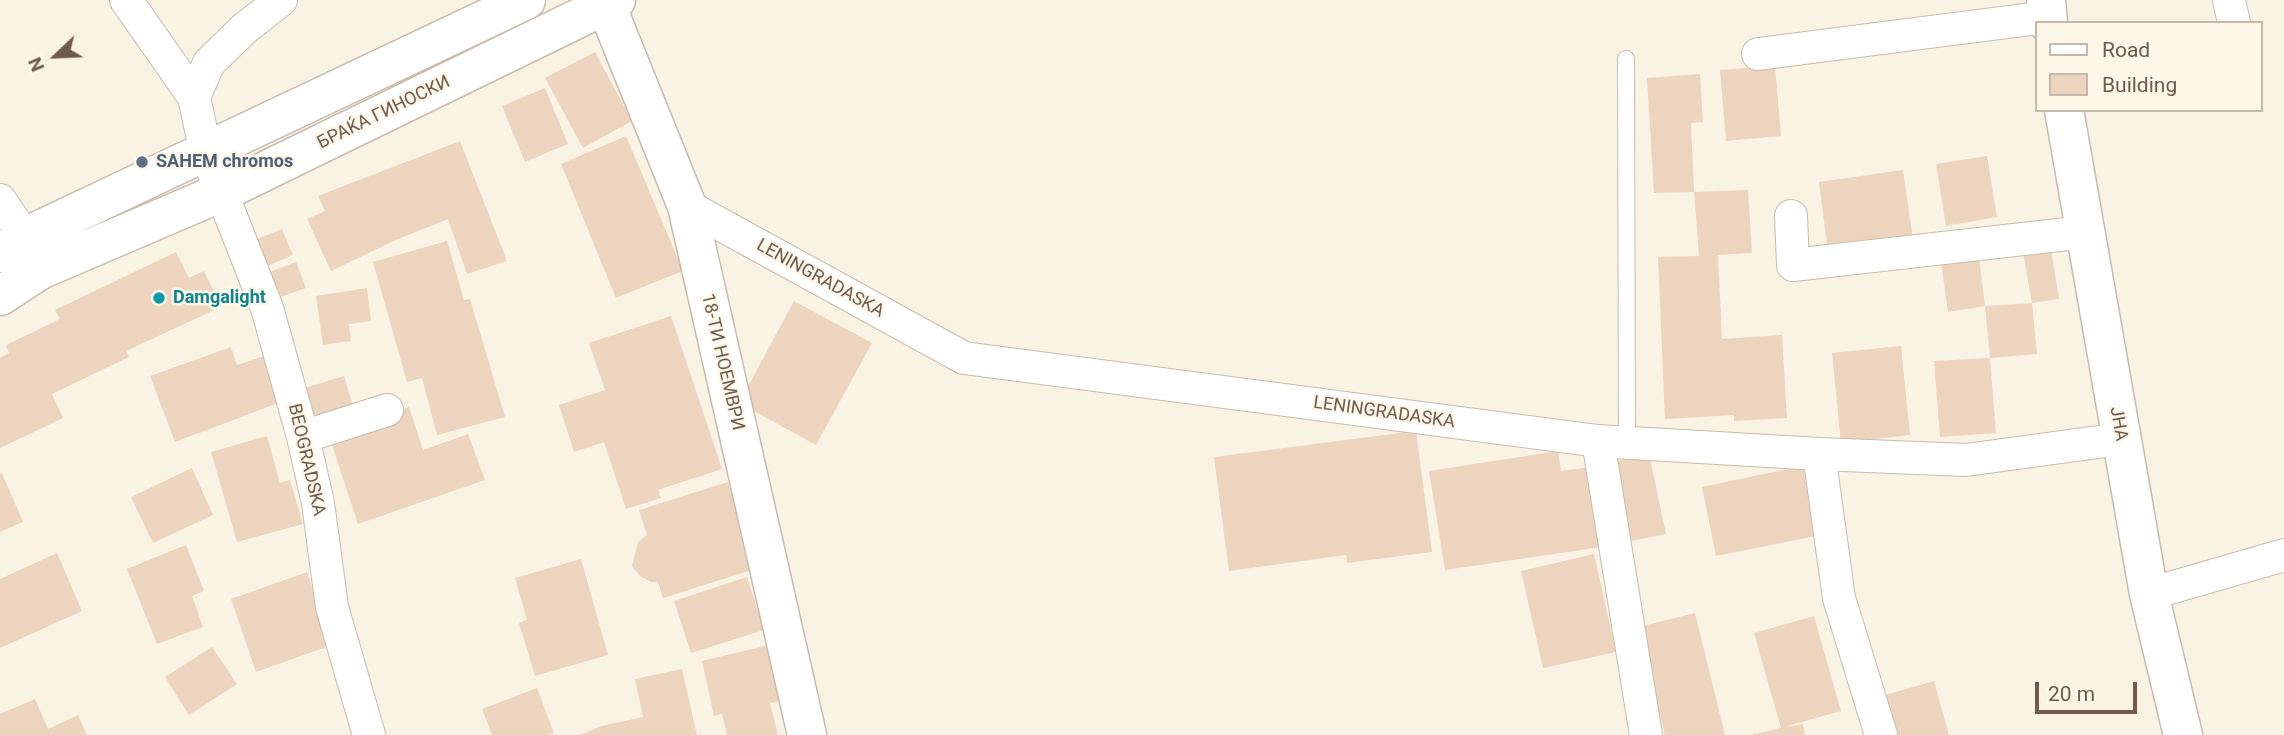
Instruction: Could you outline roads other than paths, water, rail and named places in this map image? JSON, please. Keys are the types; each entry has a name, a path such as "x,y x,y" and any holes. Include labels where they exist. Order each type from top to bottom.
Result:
{"street":[{"path":"126,0 194,97"},
{"path":"194,97 209,63 245,28 281,0"},
{"path":"0,200 13,245 526,0"},
{"path":"2229,0 2234,21"},
{"name":"БРАЌА ГИНОСКИ","path":"0,296 40,270 222,192 609,2"},
{"name":"18-ТИ НОЕМВРИ","path":"609,2 687,206 807,735"},
{"path":"1758,54 2047,13"},
{"name":"BEOGRADSKA","path":"194,97 206,153 267,308 303,436 318,503 332,607 369,735"},
{"name":"ЈНА","path":"2064,112 2149,594 2183,735"},
{"name":"LENINGRADASKA","path":"687,206 964,358 1613,441 1966,460 2120,439"},
{"path":"1791,216 1793,265 2085,232"},
{"path":"303,436 387,410"},
{"path":"1613,441 1647,735"},
{"path":"1819,454 1839,598 1881,735"},
{"path":"2149,594 2284,555"}],"lane":[{"path":"1613,441 1626,59"}],"place":[{"name":"SAHEM chromos","path":"142,162"},
{"name":"Damgalight","path":"159,298"}]}
